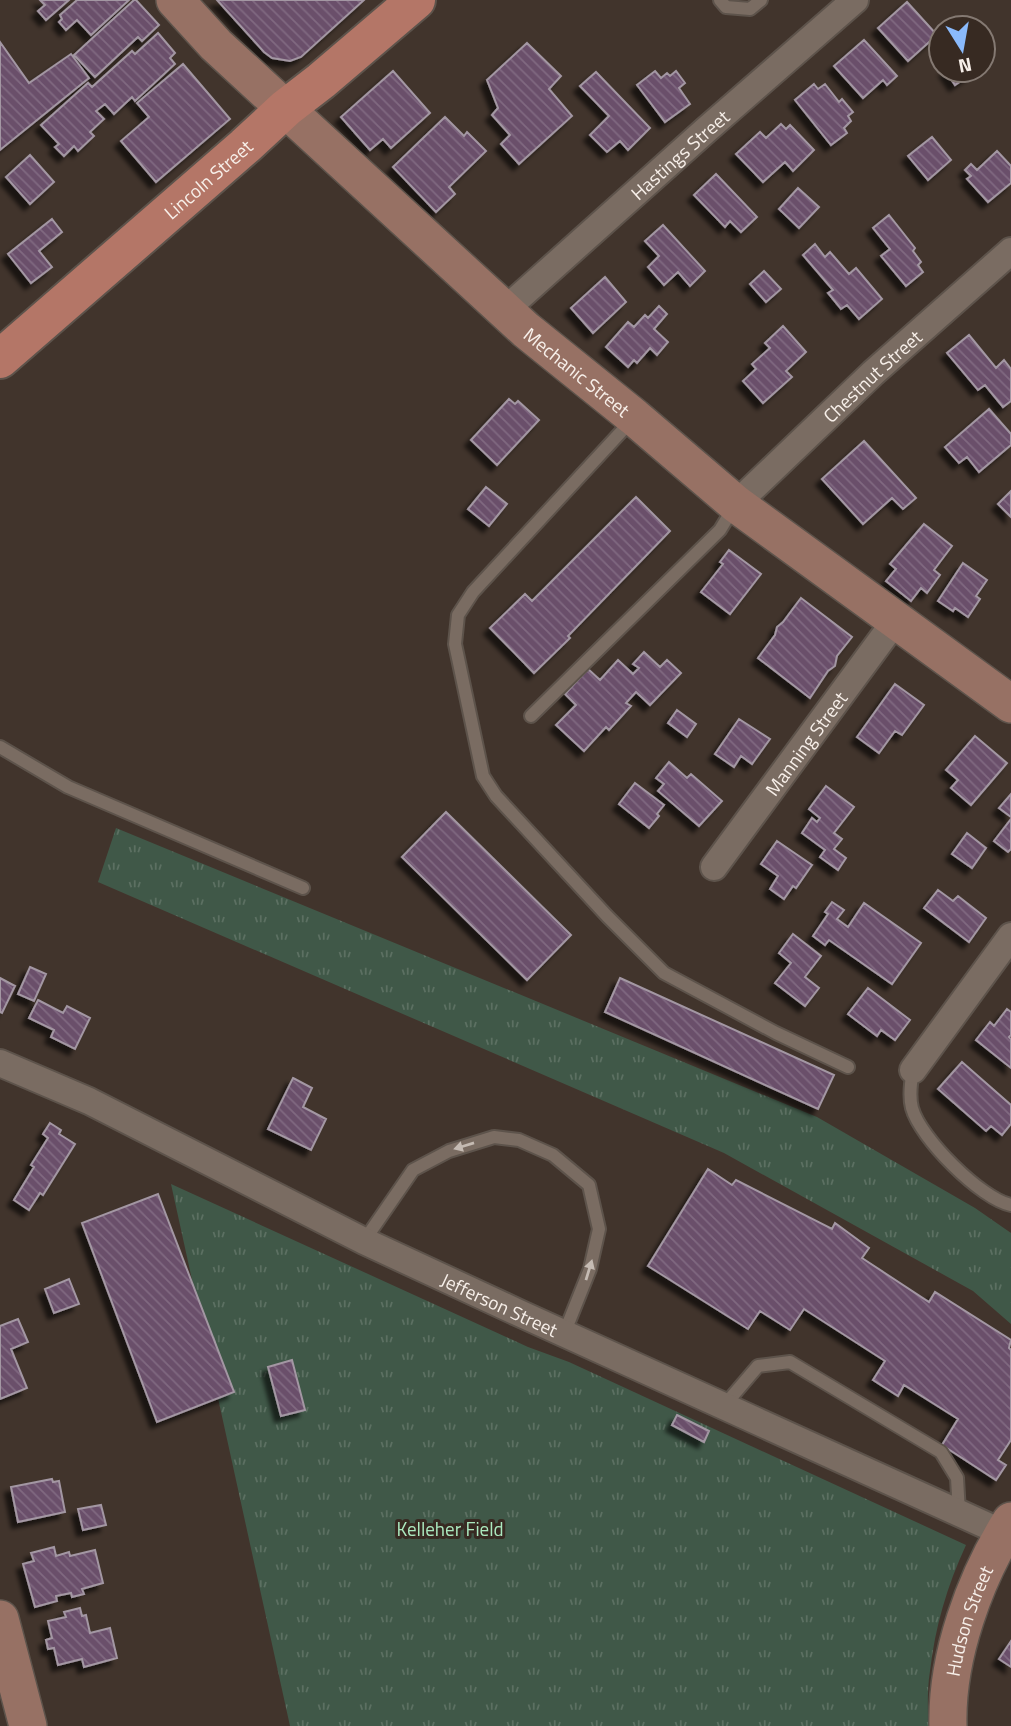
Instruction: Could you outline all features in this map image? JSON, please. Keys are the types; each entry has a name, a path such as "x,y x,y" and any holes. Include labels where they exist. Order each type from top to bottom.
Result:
{"main road":[{"name":"Lincoln Street","path":"0,359 286,108 416,0"}],"street":[{"name":"Mechanic Street","path":"175,0 216,45 526,330 736,504 1011,704"},
{"name":"Hastings Street","path":"505,310 855,0"},
{"name":"Chestnut Street","path":"736,504 873,373 1011,251"},
{"name":"Manning Street","path":"715,867 896,620"},
{"path":"913,1070 1011,936"},
{"name":"Jefferson Street","path":"0,1063 89,1101 364,1241 959,1513 1006,1537"},
{"name":"Hudson Street","path":"948,1726 947,1708 957,1650 973,1594 1006,1537"},
{"path":"0,1619 28,1726"}],"lane":[{"path":"720,0 726,7 750,9 761,0"},
{"path":"634,417 473,592 458,614 454,644 483,776 496,796 607,916 664,973 776,1033 848,1067"},
{"path":"531,716 720,530 736,504"},
{"path":"0,747 68,787 303,888"},
{"path":"913,1070 912,1108 926,1135 960,1173 1001,1203 1011,1205"},
{"path":"364,1241 413,1170 449,1151 494,1137 519,1140 553,1155 589,1185 598,1229 590,1269 564,1334"},
{"path":"723,1407 758,1366 789,1362 941,1452 957,1478 959,1513"}],"green space":[{"path":"116,828 817,1117 975,1208 1011,1233 1011,1324 973,1291 724,1153 98,882"},
{"name":"Kelleher Field","path":"171,1184 528,1347 569,1362 966,1545 948,1591 935,1639 928,1685 928,1726 290,1726"}],"building":[{"path":"40,0 69,0 46,20 38,11 45,5"},
{"path":"77,0 129,0 91,35 77,20 66,30 59,22 62,19 60,15"},
{"path":"134,0 159,25 142,41 138,37 95,77 74,55"},
{"path":"217,0 364,0 301,57 290,61 272,58 264,52"},
{"path":"907,2 927,24 927,44 908,61 878,28"},
{"path":"158,33 175,53 170,58 175,64 135,101 132,97 114,114 105,104 96,111 104,119 90,132 94,136 78,151 74,146 64,156 55,147 59,144 41,125 88,83 92,87 132,51 135,54"},
{"path":"864,40 897,76 887,85 883,80 863,98 834,66"},
{"path":"0,42 29,83 71,54 89,78 0,150"},
{"path":"527,43 561,76 549,89 572,116 519,164 501,144 510,135 492,115 498,108 487,80"},
{"path":"183,64 230,119 156,182 121,141 149,117 137,103"},
{"path":"393,71 430,113 391,148 383,139 370,150 341,117"},
{"path":"655,71 661,78 676,71 685,83 679,88 690,104 665,122 637,85"},
{"path":"596,72 650,128 628,150 620,141 607,152 590,135 609,116 580,86"},
{"path":"814,84 818,89 825,84 839,102 842,99 853,112 848,116 851,121 844,128 847,133 831,145 795,100"},
{"path":"445,117 464,136 467,132 486,151 449,187 455,194 436,212 393,167"},
{"path":"781,124 786,129 790,125 814,150 793,171 785,162 763,182 736,154 760,132 766,138"},
{"path":"932,137 951,160 928,180 908,156"},
{"path":"997,151 1011,166 1011,183 988,202 967,179 971,176 965,170 971,164 977,170"},
{"path":"30,155 54,182 30,204 6,177"},
{"path":"716,174 757,217 741,232 730,221 725,227 694,195"},
{"path":"798,188 819,207 799,228 779,209"},
{"path":"889,215 915,248 913,251 921,262 918,265 923,272 906,286 881,256 890,249 873,228"},
{"path":"52,219 62,232 39,251 52,267 31,283 8,254"},
{"path":"663,225 705,271 690,286 678,272 664,285 648,267 659,256 645,241"},
{"path":"815,244 825,257 830,252 849,274 856,268 882,299 859,319 847,305 841,309 828,293 833,290 803,255"},
{"path":"764,271 781,289 766,302 750,284"},
{"path":"605,277 626,302 593,333 571,308"},
{"path":"659,306 667,314 654,329 668,342 657,355 650,348 637,363 634,360 628,367 606,347 628,322 634,327 645,315 648,318"},
{"path":"783,326 806,352 786,371 792,377 763,403 743,381 756,369 752,364 770,348 765,343"},
{"path":"969,335 996,368 1004,360 1011,369 1011,401 1003,407 985,385 978,390 947,353"},
{"path":"509,399 515,404 518,401 539,420 497,465 471,440"},
{"path":"989,409 1011,434 1011,445 979,472 967,457 959,463 945,447"},
{"path":"864,441 916,498 903,509 892,498 863,524 822,479"},
{"path":"486,487 507,504 489,526 468,509"},
{"path":"1011,491 1011,517 998,504"},
{"path":"636,497 670,531 534,673 490,628 525,594 532,601"},
{"path":"924,524 952,546 934,570 940,575 927,593 921,588 911,601 886,581 896,569 890,564"},
{"path":"729,550 761,574 730,614 701,592 723,564 720,562"},
{"path":"963,563 987,580 976,596 980,599 968,617 938,601"},
{"path":"801,598 852,637 837,656 835,666 828,671 810,698 758,658 775,635 777,627"},
{"path":"644,652 660,667 667,660 681,673 650,705 636,692 626,703 631,706 609,730 606,727 584,751 556,725 576,705 565,694 588,669 600,680 618,660 633,674 639,668 633,664"},
{"path":"895,684 924,705 902,735 895,731 879,753 857,737"},
{"path":"677,710 696,724 687,737 668,723"},
{"path":"739,719 770,739 752,764 741,756 734,767 715,754"},
{"path":"975,736 1007,763 971,805 951,788 958,780 946,770"},
{"path":"669,762 687,778 691,774 722,801 699,826 658,791 664,784 656,778"},
{"path":"635,783 664,805 649,828 619,804"},
{"path":"826,786 854,807 834,833 842,839 834,849 846,858 838,870 820,857 825,850 802,833 812,818 817,822 820,818 809,809"},
{"path":"1011,794 1011,817 999,808"},
{"path":"446,812 571,935 527,980 402,857"},
{"path":"1011,819 1011,849 1008,852 994,841"},
{"path":"967,833 986,848 972,868 952,854"},
{"path":"777,841 812,865 796,888 793,886 784,899 770,889 778,876 761,864"},
{"path":"938,890 953,901 958,896 986,918 969,942 924,908"},
{"path":"832,902 844,910 837,919 848,927 864,903 921,943 892,984 829,940 825,945 813,936 828,914 825,912"},
{"path":"793,934 821,956 805,977 819,988 805,1006 775,983 791,963 779,953"},
{"path":"30,967 46,974 34,1001 18,994"},
{"path":"0,978 15,986 2,1013 0,1012"},
{"path":"620,978 834,1075 818,1109 605,1012"},
{"path":"868,988 910,1020 895,1040 881,1030 877,1036 848,1014"},
{"path":"38,1000 63,1013 67,1006 90,1018 75,1049 51,1037 54,1030 29,1018"},
{"path":"1007,1009 1011,1012 1011,1068 976,1040 990,1022 994,1026"},
{"path":"962,1062 1011,1105 1011,1124 1002,1135 991,1126 986,1131 938,1089"},
{"path":"293,1078 312,1088 303,1107 326,1119 311,1150 268,1129"},
{"path":"50,1123 61,1130 59,1134 75,1144 43,1195 40,1193 29,1210 14,1200 48,1138 43,1134"},
{"path":"708,1169 732,1185 736,1180 832,1229 835,1223 869,1248 862,1258 929,1302 935,1292 1011,1340 1011,1440 998,1460 1006,1465 996,1480 942,1445 958,1419 904,1385 898,1396 873,1380 885,1361 804,1309 790,1330 760,1311 748,1329 648,1266"},
{"path":"158,1194 234,1392 157,1422 82,1223"},
{"path":"69,1279 79,1304 54,1313 45,1289"},
{"path":"18,1319 28,1342 11,1349 27,1388 0,1399 0,1326"},
{"path":"292,1360 305,1410 281,1416 268,1367"},
{"path":"677,1415 709,1431 704,1442 672,1425"},
{"path":"52,1479 53,1482 59,1481 65,1512 18,1522 11,1487"},
{"path":"101,1505 106,1525 83,1530 78,1509"},
{"path":"54,1547 56,1556 69,1552 70,1556 95,1550 103,1583 82,1589 84,1594 72,1597 71,1593 56,1596 57,1601 35,1607 23,1564 34,1561 31,1553"},
{"path":"80,1608 82,1616 86,1615 90,1633 110,1628 117,1658 84,1667 82,1659 58,1665 54,1648 48,1649 46,1640 52,1638 48,1621 66,1617 64,1612"},
{"path":"1011,1641 1011,1667 999,1659"}]}
